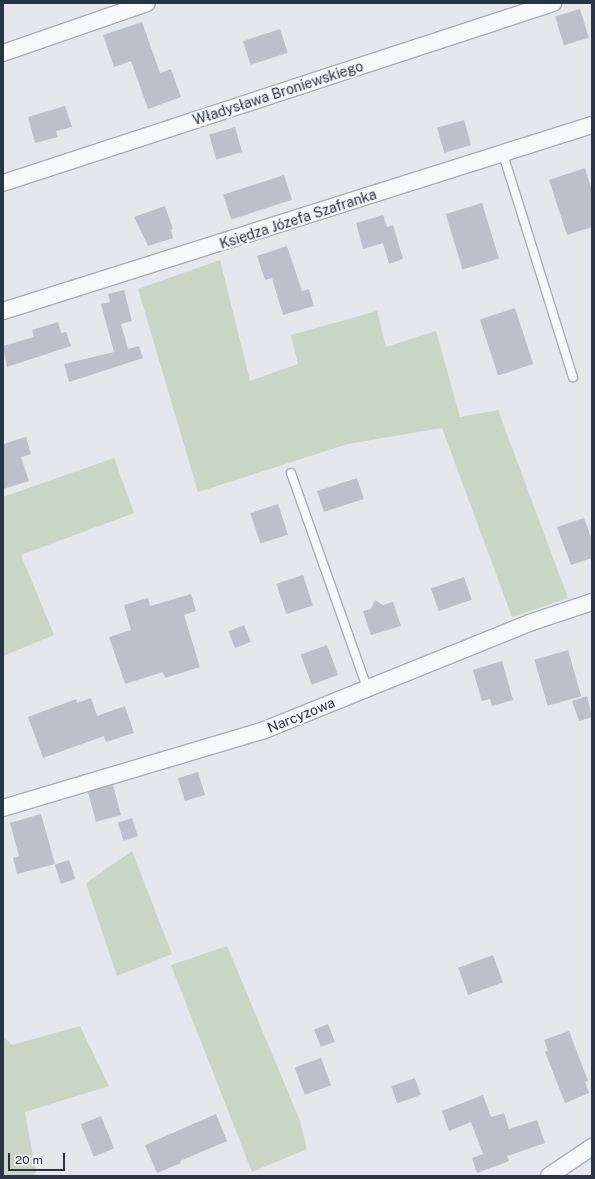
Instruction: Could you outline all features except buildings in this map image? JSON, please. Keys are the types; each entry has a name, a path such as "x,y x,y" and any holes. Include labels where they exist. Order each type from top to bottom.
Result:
{"street":[{"path":"3,53 147,3"},
{"name":"Władysława Broniewskiego","path":"3,183 553,3"},
{"name":"Księdza Józefa Szafranka","path":"3,311 592,125"},
{"name":"Narcyzowa","path":"3,808 262,730 529,623 592,602"},
{"path":"549,1176 592,1147"}],"lane":[{"path":"503,154 573,376"},
{"path":"291,473 367,688"}],"green space":[{"path":"220,260 250,381 298,364 291,335 377,311 386,347 436,331 460,417 498,410 568,598 512,617 442,428 348,444 198,492 138,289"},
{"path":"114,458 134,513 21,555 54,635 3,656 3,497"},
{"path":"132,851 172,954 117,976 86,883"},
{"path":"227,946 300,1121 307,1149 252,1172 171,965"},
{"path":"80,1026 109,1086 25,1112 36,1173 31,1176 3,1176 3,1036 12,1045"}]}
